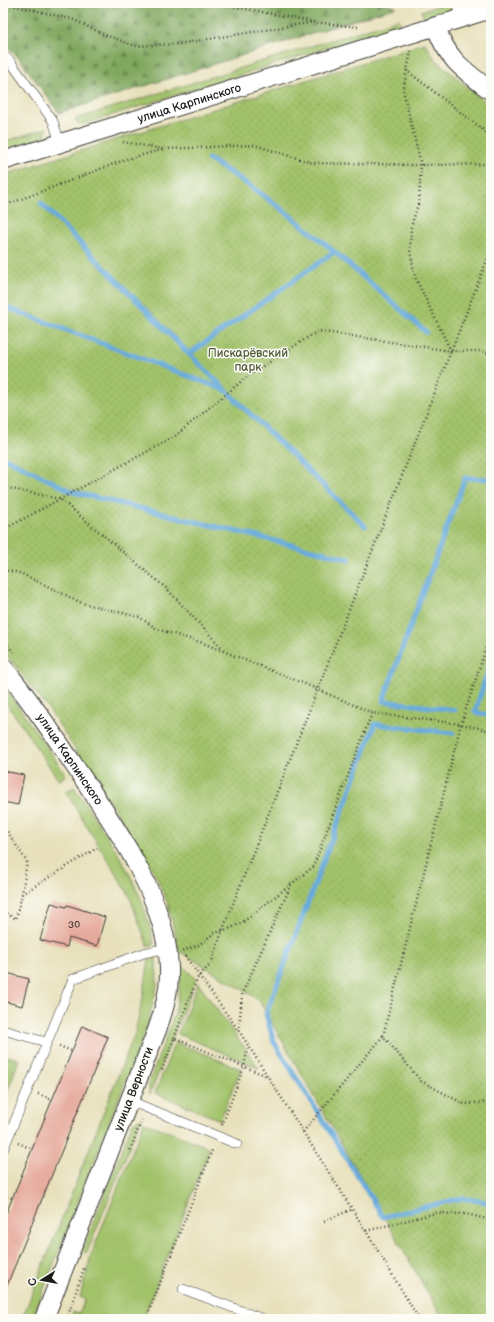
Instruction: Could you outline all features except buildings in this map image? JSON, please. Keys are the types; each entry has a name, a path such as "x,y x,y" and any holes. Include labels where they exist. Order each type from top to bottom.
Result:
{"street":[{"path":"491,9 460,11 436,26 440,40 448,54 461,67 491,91"},
{"name":"улица Карпинского","path":"3,161 436,26"},
{"name":"улица Карпинского","path":"3,667 45,723 132,855"},
{"name":"улица Верности","path":"44,1319 130,1101 164,1009 168,990 169,968 167,948 159,913 132,855"}],"lane":[{"path":"3,55 10,62 53,121 60,143"},
{"path":"3,1150 73,979 144,953 167,948"},
{"path":"3,1030 46,1042"},
{"path":"130,1101 237,1144"},
{"path":"184,1289 262,1319"}],"path":[{"path":"3,3 72,19 103,34 135,46 178,44 314,22"},
{"path":"34,10 36,3"},
{"path":"215,3 314,22 358,27"},
{"path":"414,48 411,50 403,90 421,165 420,201 411,227 410,250 415,277 451,351"},
{"path":"406,70 491,136"},
{"path":"3,206 127,159 166,149 254,146 314,163 421,165 491,164"},
{"path":"160,1073 198,977 211,964 223,929 491,250"},
{"path":"3,530 174,437 249,375 318,331 451,351 482,351 491,354"},
{"path":"3,487 60,499 166,588 226,652"},
{"path":"3,570 20,573 82,603 139,617 157,629 203,642 372,713 462,724 491,731"},
{"path":"303,1132 383,1036 462,724 491,633"},
{"path":"372,713 313,867 242,922 230,928 214,932 199,946 182,951 198,977 239,1031 353,1209 419,1319"},
{"path":"3,826 28,862 16,920 3,912"},
{"path":"22,894 97,848"},
{"path":"239,1031 242,994 291,885"},
{"path":"383,1036 421,1081 464,1104 491,1102"},
{"path":"174,1038 267,1076"},
{"path":"146,1319 244,1067 248,1046"},
{"path":"129,1154 147,1107"},
{"path":"3,1195 12,1198"},
{"path":"324,1221 353,1209"},
{"path":"366,1231 436,1213 466,1214 491,1220"},
{"path":"66,1319 86,1261"}],"green space":[{"path":"3,3 383,3 396,7 59,113 19,58 3,42"},
{"path":"450,3 452,10 424,18 421,11"},
{"path":"399,19 401,25 83,124 78,123 75,119"},
{"name":"Пискарёвский парк","path":"425,43 435,59 491,107 491,1319 443,1319 258,999 179,951 168,904 157,878 141,850 50,711 3,650 3,175"},
{"path":"47,128 45,137 3,150 3,142"},
{"path":"3,685 66,775 59,781 3,698"},
{"path":"74,787 117,851 132,878 143,905 154,944 148,947 129,895 66,792"},
{"path":"156,957 157,986 147,1027 32,1319 22,1319 135,1033 143,997 149,958"},
{"path":"181,964 196,979 150,1094 148,1085 175,1013 179,992"},
{"path":"198,983 259,1068 178,1034"},
{"path":"175,1042 241,1069 220,1120 155,1093"},
{"path":"3,1054 19,1060 7,1093 3,1092"},
{"path":"141,1118 87,1253 82,1251 132,1124"},
{"path":"144,1122 210,1148 143,1319 71,1319 73,1312 79,1314 85,1299 80,1297 91,1255"}],"waterway":[{"path":"208,159 237,177 294,218 426,332"},
{"path":"41,203 189,354 365,526"},
{"path":"189,354 334,252"},
{"path":"3,306 225,390"},
{"path":"3,457 73,492 350,559"},
{"path":"455,710 383,701 465,478 491,479"},
{"path":"491,661 475,712 491,716"},
{"path":"453,733 375,724 266,1014 274,1042 383,1217 462,1198 491,1203"}]}
